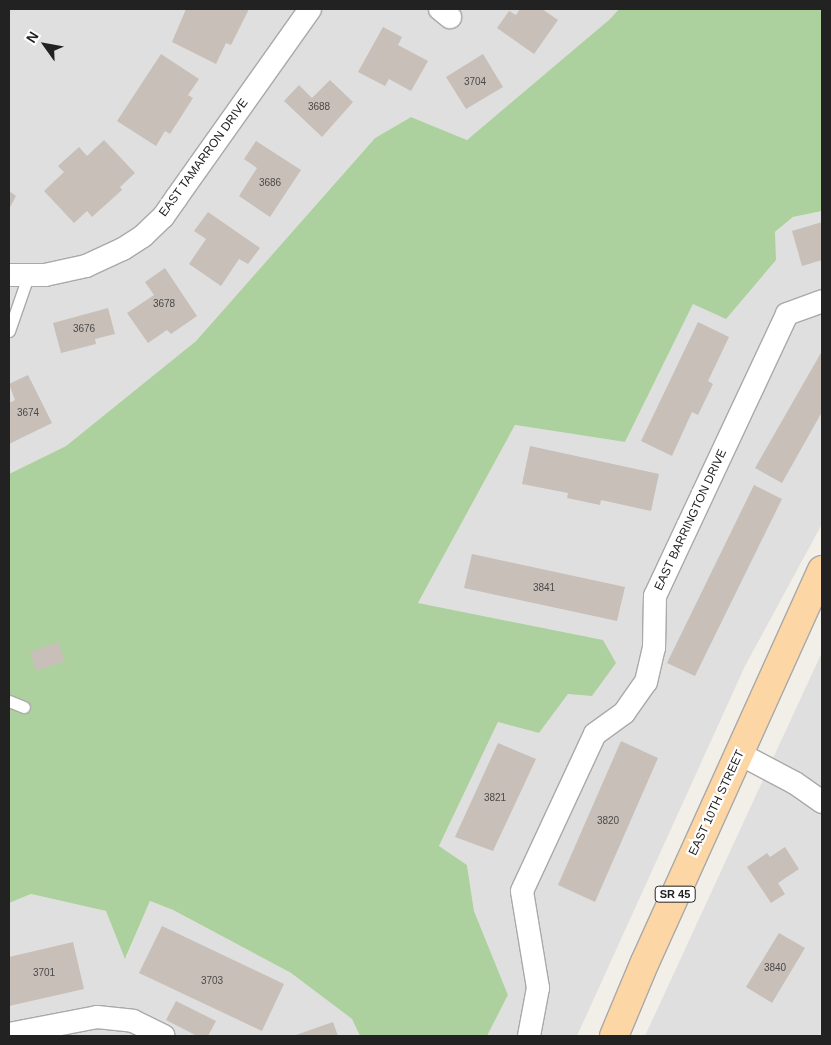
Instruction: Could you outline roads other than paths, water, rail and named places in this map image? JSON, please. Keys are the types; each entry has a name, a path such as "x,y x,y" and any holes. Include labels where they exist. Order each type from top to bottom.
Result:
{"main road":[{"name":"EAST 10TH STREET","path":"614,1036 649,953 822,570"}],"street":[{"name":"EAST TAMARRON DRIVE","path":"18,275 62,273 105,259 143,236 177,197 310,9"},
{"name":"EAST BARRINGTON DRIVE","path":"529,1036 538,988 522,891 595,734 624,713 646,682 654,648 655,596 787,314 822,301"},
{"path":"740,754 803,787 822,802"},
{"path":"9,1034 97,1017 133,1021 164,1036"}],"lane":[{"path":"9,331 18,275"},
{"path":"9,701 24,707"}]}
